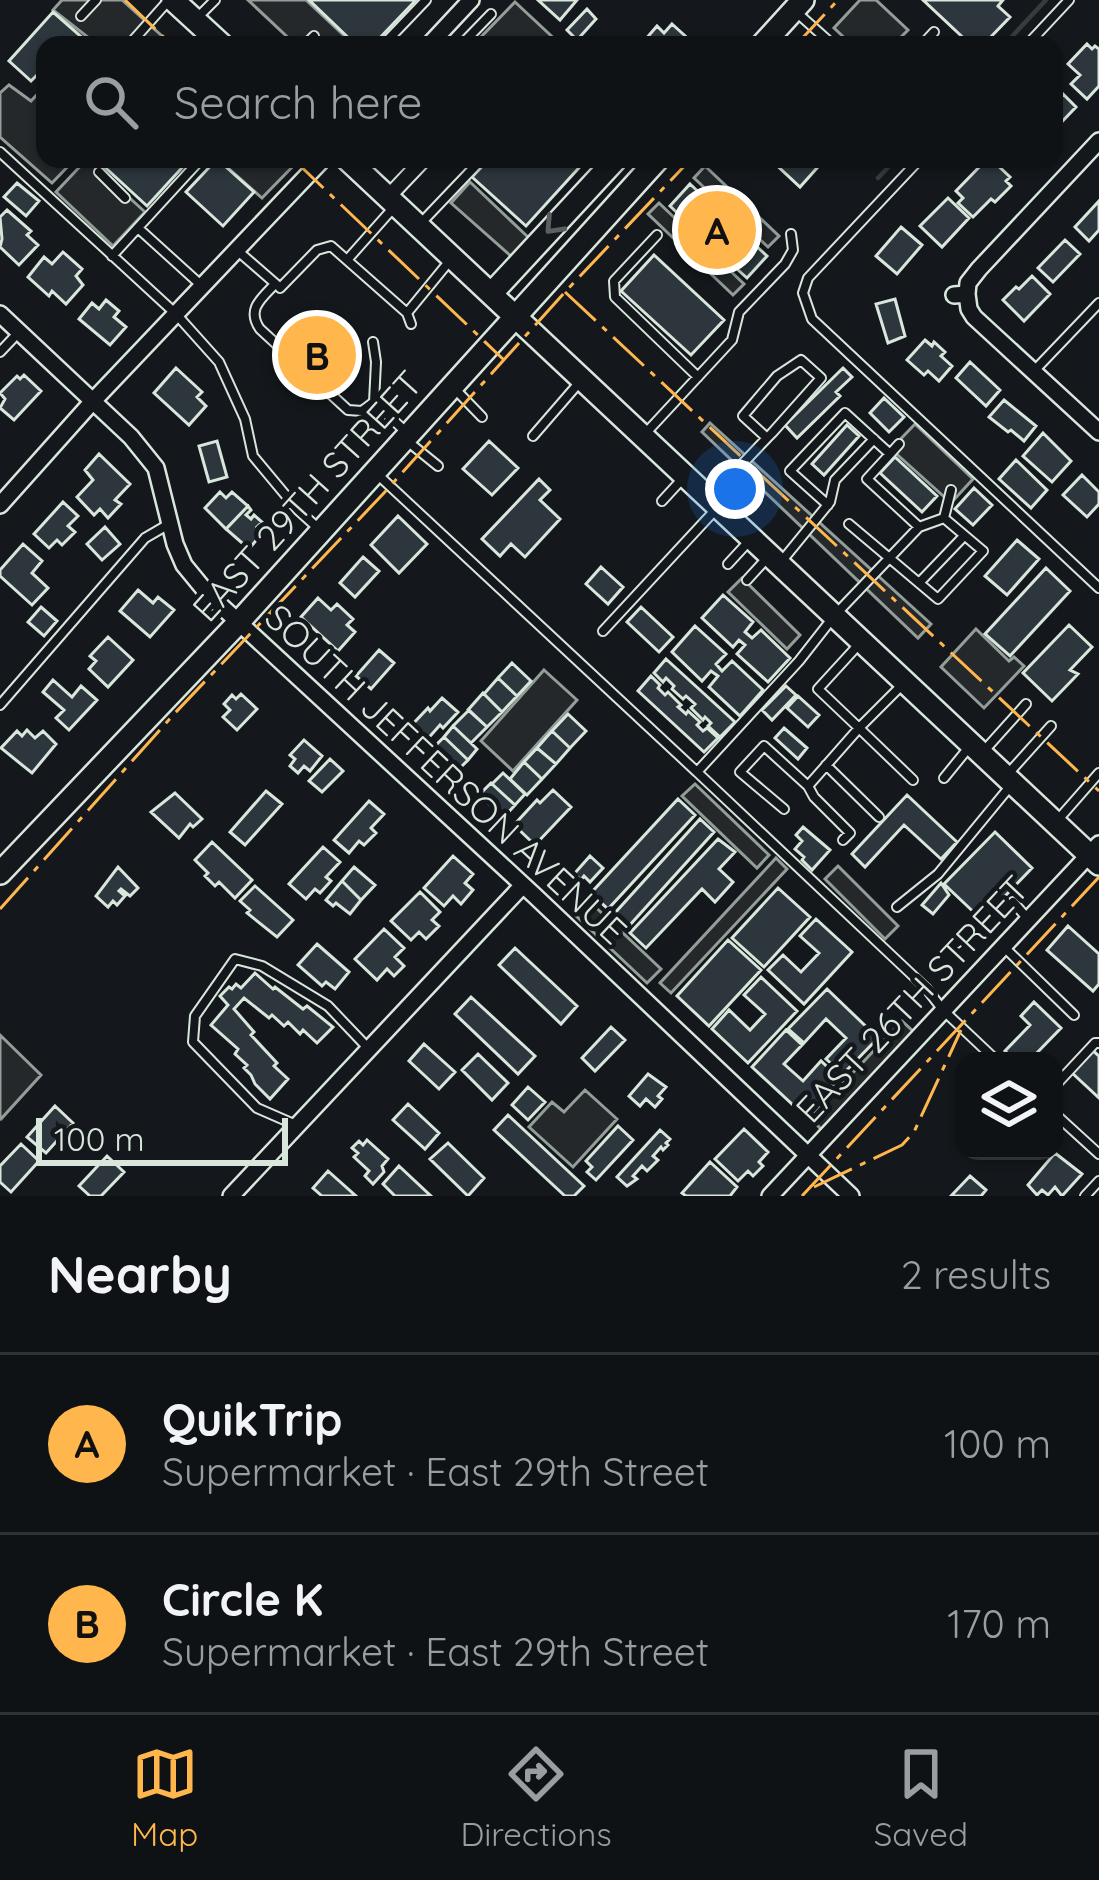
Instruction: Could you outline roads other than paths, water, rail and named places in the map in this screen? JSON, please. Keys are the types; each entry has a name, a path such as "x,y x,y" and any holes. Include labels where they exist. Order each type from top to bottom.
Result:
{"street":[{"path":"171,0 212,36"},
{"path":"436,36 462,3"},
{"path":"770,36 798,5"},
{"path":"1099,141 960,294 974,317 1099,432"},
{"path":"0,505 314,168"},
{"path":"356,168 1055,823 1096,854"},
{"path":"492,293 608,168"},
{"name":"EAST 29TH STREET","path":"0,873 238,622 650,168"},
{"name":"SOUTH JEFFERSON AVENUE","path":"0,314 131,436 156,467 175,544 184,565 207,593 850,1196"},
{"name":"EAST 26TH STREET","path":"770,1196 1028,919 1096,854"},
{"path":"231,1196 523,885"}],"lane":[{"path":"81,16 96,0"},
{"path":"137,36 171,0"},
{"path":"195,21 214,0"},
{"path":"392,36 426,0"},
{"path":"1035,36 1069,0"},
{"path":"798,5 825,36"},
{"path":"469,36 490,14"},
{"path":"930,36 934,32"},
{"path":"0,152 176,314 219,362 244,419 253,456 298,511 321,531"},
{"path":"112,256 193,168"},
{"path":"347,260 417,168"},
{"path":"419,226 474,168"},
{"path":"912,168 808,278 803,293 812,319 1099,588"},
{"path":"99,172 125,198"},
{"path":"138,228 202,286"},
{"path":"644,435 732,340 740,313 793,250 791,234"},
{"path":"657,235 614,280 615,297 698,377"},
{"path":"374,402 362,411 348,410 260,329 253,314 256,304 317,250 331,246 407,313 411,324"},
{"path":"237,250 280,287"},
{"path":"407,313 453,257"},
{"path":"1033,372 1099,303"},
{"path":"0,352 19,332"},
{"path":"373,342 374,402 438,466"},
{"path":"603,631 821,378 801,359 777,376 743,416 767,438"},
{"path":"533,436 583,378"},
{"path":"452,386 482,417"},
{"path":"828,505 790,471 845,413 890,454"},
{"path":"747,580 775,559 828,505 835,481 874,439"},
{"path":"899,444 867,479 920,527"},
{"path":"374,472 926,988 988,1052"},
{"path":"662,501 686,475"},
{"path":"944,518 951,490"},
{"path":"697,772 800,661 835,615 920,527 944,518"},
{"path":"849,524 938,599 982,551 944,518"},
{"path":"0,705 145,538 171,524"},
{"path":"919,583 964,536"},
{"path":"728,564 752,538"},
{"path":"862,641 818,689 913,780"},
{"path":"808,786 905,682"},
{"path":"944,778 1026,704"},
{"path":"897,907 938,874 1051,726"},
{"path":"784,808 740,772 764,746 850,833 843,840"},
{"path":"826,765 879,817"},
{"path":"1055,823 1099,773"},
{"path":"957,943 973,925 984,932 1013,902 1028,919"},
{"path":"1003,946 1074,1015"},
{"path":"298,1125 257,1108 193,1042 195,1016 235,959 262,966 328,1006 369,1049"},
{"path":"1063,1077 1099,1043"},
{"path":"1063,1121 1099,1154"},
{"path":"1085,1196 1099,1181"}],"waterway":[{"path":"1012,36 1046,0"},
{"path":"878,178 887,168"}],"place":[{"name":"QuikTrip","path":"717,230"},
{"name":"Circle K","path":"317,355"}]}
